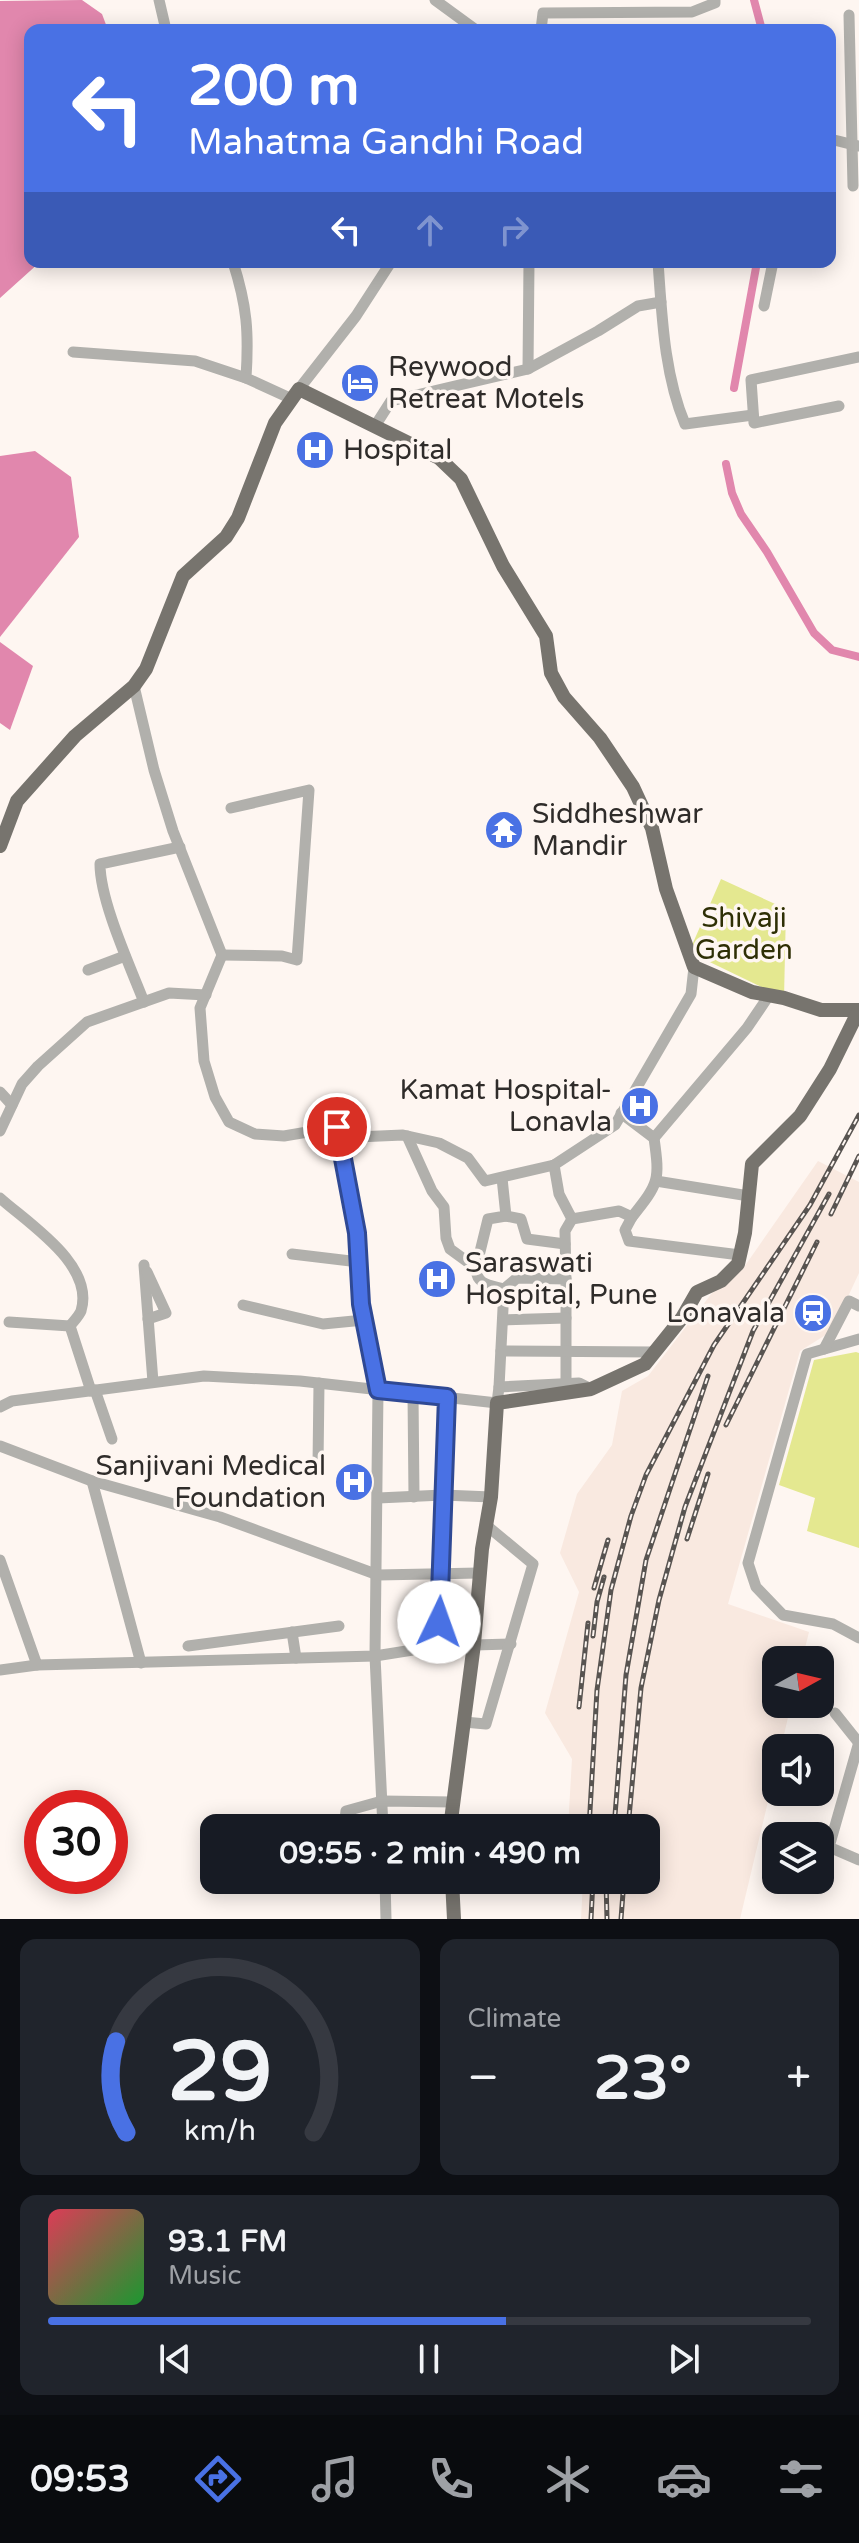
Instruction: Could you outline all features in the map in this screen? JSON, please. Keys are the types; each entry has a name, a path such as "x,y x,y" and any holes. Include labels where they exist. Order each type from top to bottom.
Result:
{"main road":[{"path":"0,846 17,801 75,736 134,686 146,669 183,576 226,537 238,518 275,423 296,394 375,426 439,458 461,479 503,566 546,636 551,673 557,685 600,738 652,828 666,889 694,967 768,997 784,998 821,1010 859,1010 830,1069 800,1116 752,1164 738,1264 721,1281 697,1292 682,1318 645,1364 591,1389 498,1395 491,1497 479,1573 474,1644 452,1814"},
{"path":"453,1894 454,1919"}],"street":[{"path":"159,0 165,24"},
{"path":"435,0 468,24"},
{"path":"542,24 543,13 692,12 715,3 715,0"},
{"path":"849,15 855,146 853,186"},
{"path":"234,268 249,330 246,378"},
{"path":"73,352 195,361 296,394 356,316 387,268"},
{"path":"528,369 529,268"},
{"path":"658,268 675,401 685,424 753,415"},
{"path":"764,306 772,268"},
{"path":"375,426 391,401 528,369 638,306 661,302"},
{"path":"839,406 754,423 751,380 859,357"},
{"path":"134,686 154,770 222,955 200,1008 204,1061 215,1097 229,1122 255,1134 284,1136 337,1127 357,1137 407,1136 439,1143 468,1158 485,1181 554,1165 615,1125 691,994 694,967"},
{"path":"222,955 282,956 297,960 309,790 231,808"},
{"path":"144,1002 125,956 104,888 100,864 180,847"},
{"path":"88,970 125,956"},
{"path":"0,1131 22,1084 87,1022 169,993 206,995"},
{"path":"654,1138 747,1028 768,997"},
{"path":"0,1092 12,1105"},
{"path":"621,1113 654,1138 658,1165 654,1190 625,1230 629,1241 740,1255"},
{"path":"337,1127 357,1233 364,1320 378,1390 375,1656 382,1814"},
{"path":"407,1136 432,1191 444,1207 446,1238 450,1249 476,1268"},
{"path":"554,1165 559,1194 572,1219"},
{"path":"502,1178 506,1216"},
{"path":"656,1181 749,1196"},
{"path":"0,1198 73,1264 82,1283 81,1311 70,1326"},
{"path":"572,1219 619,1211 632,1217"},
{"path":"504,1289 482,1283 476,1275 488,1219 506,1216 521,1219 527,1239 565,1244"},
{"path":"566,1384 565,1231 572,1219"},
{"path":"292,1254 359,1262"},
{"path":"498,1395 504,1289 517,1278 566,1279"},
{"path":"824,1349 849,1301 859,1306"},
{"path":"243,1305 323,1324 364,1320"},
{"path":"503,1320 566,1318"},
{"path":"148,1319 153,1382"},
{"path":"9,1322 70,1326"},
{"path":"70,1326 112,1439"},
{"path":"859,1339 807,1354 748,1563 756,1587 783,1615 833,1624 859,1638"},
{"path":"501,1351 653,1352"},
{"path":"0,1407 12,1401 204,1376 319,1383 447,1397 498,1395 579,1383 591,1389"},
{"path":"318,1465 319,1383"},
{"path":"413,1394 414,1497"},
{"path":"438,1646 447,1397"},
{"path":"0,1446 92,1481 220,1517 378,1575 479,1573"},
{"path":"92,1481 141,1663"},
{"path":"378,1498 443,1495 491,1497"},
{"path":"464,1722 486,1724 533,1564 486,1525"},
{"path":"0,1560 37,1665"},
{"path":"188,1646 339,1626"},
{"path":"292,1632 296,1658"},
{"path":"0,1670 37,1665 375,1656 438,1646 511,1644"},
{"path":"835,1713 859,1742 829,1847 859,1860"},
{"path":"346,1814 346,1811 382,1801 453,1802"},
{"path":"385,1894 386,1919"}],"shaded area":[{"path":"82,0 102,14 106,24 24,24 24,268 33,268 0,298 0,1"},
{"path":"35,451 71,477 79,537 0,637 0,456"},
{"path":"0,642 33,666 10,730 0,723"},
{"path":"818,1161 859,1182 859,1273 832,1331 800,1351 728,1604 809,1632 806,1646 762,1646 762,1718 788,1718 784,1734 762,1734 762,1806 767,1806 740,1919 581,1919 582,1894 660,1894 660,1814 569,1814 572,1759 545,1713 579,1592 560,1553 577,1494 612,1445 622,1391 648,1376 712,1293 742,1270"}],"green space":[{"name":"Shivaji Garden","path":"721,879 786,909 784,998 689,952"},
{"path":"859,1353 859,1548 807,1531 815,1498 779,1485 814,1360"}],"waterway":[{"path":"754,0 760,24"},
{"path":"734,388 756,268"},
{"path":"726,464 732,493 741,514 814,633 832,650 859,657"}],"railway":[{"path":"590,1814 597,1690 611,1590 631,1516 646,1475 714,1345 810,1205 859,1115"},
{"path":"831,1214 859,1156"},
{"path":"629,1814 641,1688 659,1600 685,1507 753,1331 829,1194"},
{"path":"726,1425 817,1242"},
{"path":"615,1814 626,1675 646,1560 708,1376"},
{"path":"687,1539 708,1474"},
{"path":"594,1588 608,1540"},
{"path":"593,1636 604,1577"},
{"path":"579,1707 588,1623"},
{"path":"591,1919 592,1894"},
{"path":"606,1894 607,1919"},
{"path":"621,1919 623,1894"}],"place":[{"name":"Reywood Retreat Motels","path":"360,383"},
{"name":"Hospital","path":"315,450"},
{"name":"Siddheshwar Mandir","path":"504,830"},
{"name":"Kamat Hospital- Lonavla","path":"640,1106"},
{"name":"Saraswati Hospital, Pune","path":"437,1279"},
{"name":"Lonavala","path":"813,1313"},
{"name":"Sanjivani Medical Foundation","path":"354,1482"}],"route":[{"path":"337,1127 357,1233 361,1304 378,1390 447,1397 439,1622"}]}
